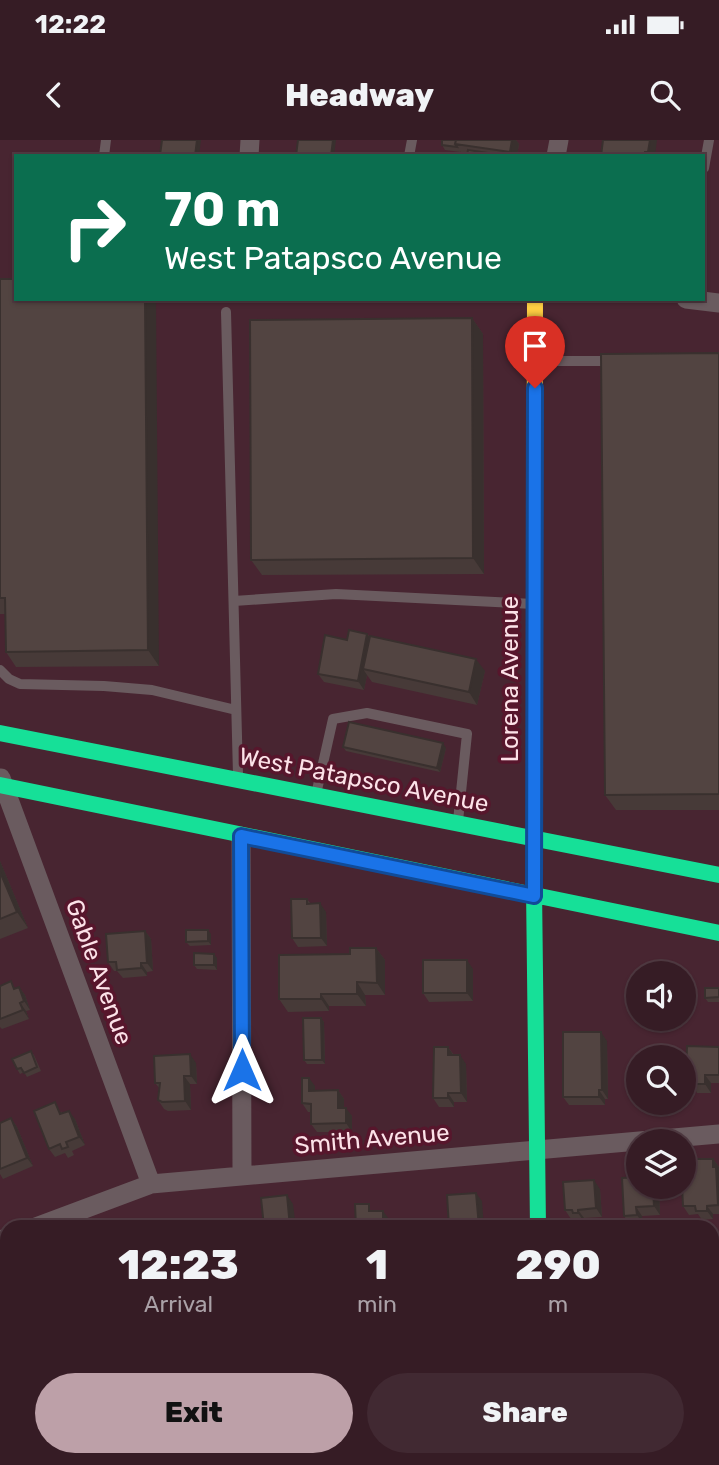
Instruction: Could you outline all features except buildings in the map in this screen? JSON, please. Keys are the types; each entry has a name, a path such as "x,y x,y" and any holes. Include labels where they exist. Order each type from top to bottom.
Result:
{"main road":[{"name":"Lorena Avenue","path":"535,301 534,896 538,1220"},
{"name":"West Patapsco Avenue","path":"0,733 719,875"},
{"path":"2,783 241,836 719,933"}],"street":[{"name":"Gable Avenue","path":"2,783 151,1184"},
{"path":"241,836 242,1174"},
{"name":"Smith Avenue","path":"55,1220 151,1184 719,1134"}],"lane":[{"path":"705,162 709,140"},
{"path":"226,312 238,779"},
{"path":"535,361 623,361"},
{"path":"234,601 336,594 535,604"},
{"path":"0,670 9,680 20,684 152,690 236,710"},
{"path":"316,794 333,719 367,713 467,734 458,822"}],"traffic: fast":[{"path":"0,733 719,875"},
{"path":"0,785 719,933"},
{"path":"534,888 538,1220"}],"traffic: slow":[{"path":"534,697 535,301"}],"traffic: jam":[{"path":"534,697 534,888"}],"route":[{"path":"242,1070 241,836 534,896 535,388"}]}
